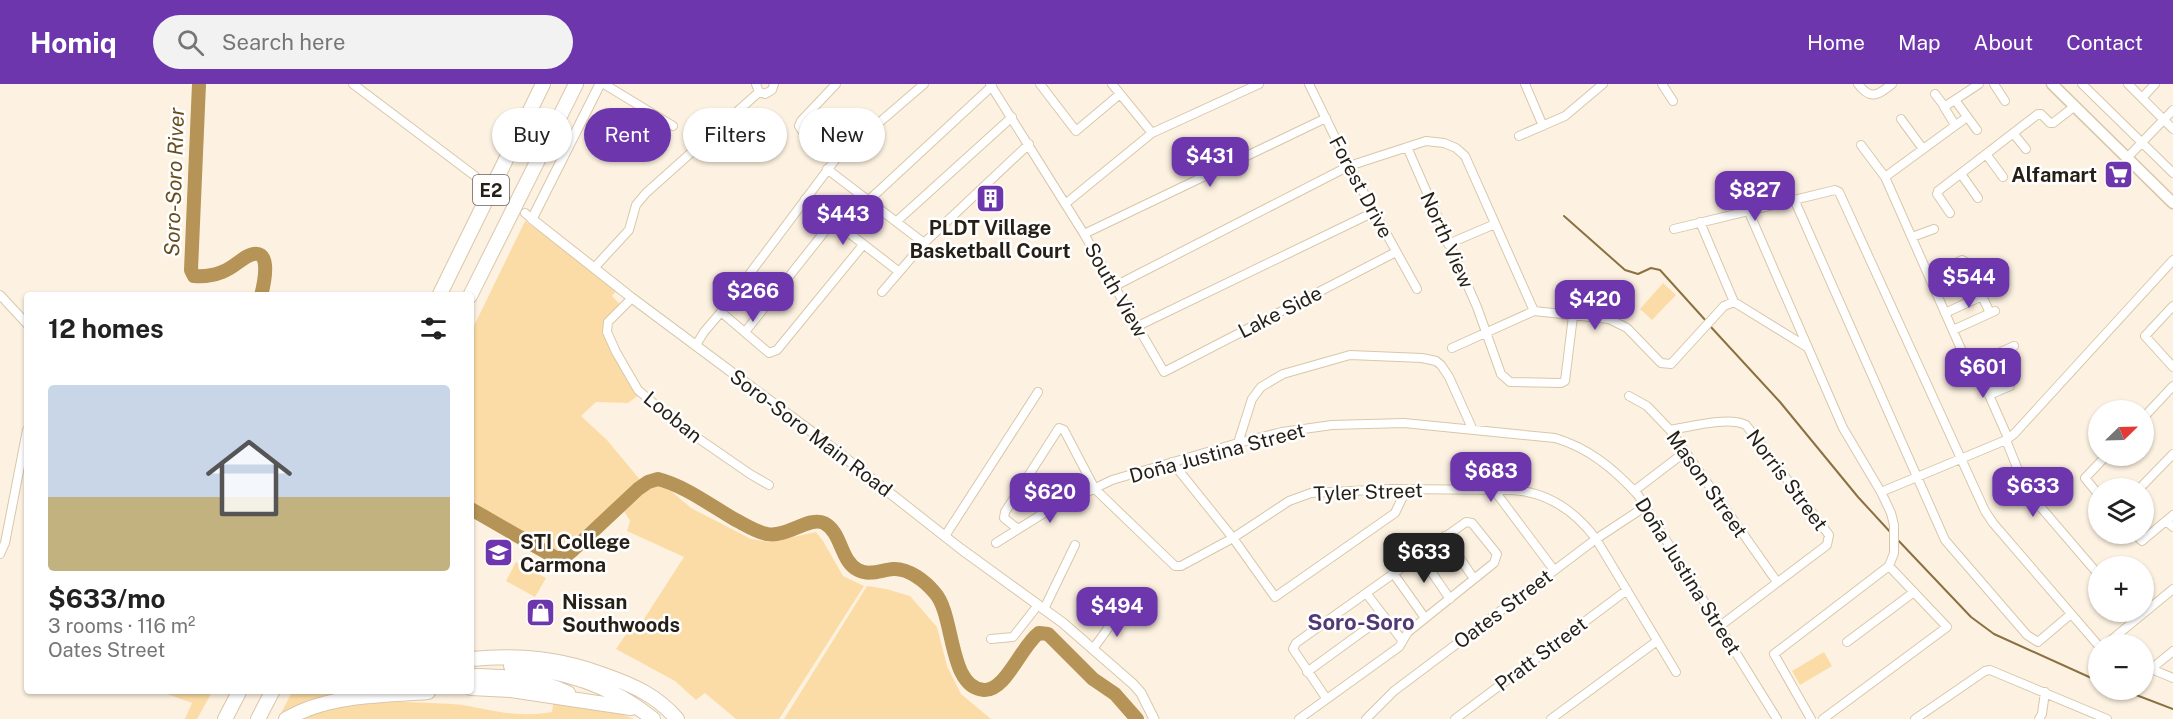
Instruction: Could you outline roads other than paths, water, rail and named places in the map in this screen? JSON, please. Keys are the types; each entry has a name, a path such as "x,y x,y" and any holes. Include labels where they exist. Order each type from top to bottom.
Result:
{"highway":[{"name":"E2","path":"441,292 543,84"},
{"name":"E2","path":"472,292 576,84"},
{"path":"474,659 541,658 582,667 638,687 661,703 677,719"},
{"path":"474,667 510,666 556,672 607,690 653,719"},
{"path":"474,676 512,677 537,681 589,702"},
{"path":"474,688 523,691 636,708"},
{"path":"225,719 237,694"},
{"path":"258,719 271,694"},
{"path":"286,719 308,708 339,699 403,694"}],"main road":[{"path":"2052,84 2173,203"}],"street":[{"path":"353,84 475,176"},
{"path":"602,84 673,126"},
{"name":"Soro-Soro Main Road","path":"602,84 529,216 632,298 816,435 1094,649 1141,693 1154,719"},
{"path":"595,267 629,230 636,205 646,193 758,88 769,93 774,84"},
{"path":"813,108 836,84"},
{"path":"885,118 924,84"},
{"path":"1040,84 1076,131 1120,94"},
{"path":"1112,84 1152,133"},
{"path":"1065,204 1152,133 1259,84"},
{"name":"Forest Drive","path":"1309,84 1349,166 1417,289"},
{"path":"1519,136 1565,116 1603,84"},
{"path":"1662,84 1673,102"},
{"path":"1858,84 1864,91 1873,95 1880,94 1892,84"},
{"path":"1945,107 1979,84"},
{"path":"1994,84 2005,101"},
{"path":"2082,84 2173,173"},
{"path":"2128,84 2173,129"},
{"path":"2142,98 2156,84"},
{"path":"869,200 991,85"},
{"name":"South View","path":"991,85 1115,286 1164,372"},
{"path":"1529,86 1543,126"},
{"path":"1935,94 1955,125"},
{"path":"1955,100 1977,130"},
{"path":"1950,213 1937,194 1960,174 2038,114 2041,114 2049,123 2054,123 2074,106"},
{"path":"2127,158 2173,110"},
{"path":"897,221 1012,117"},
{"path":"1885,177 1967,117"},
{"path":"1083,234 1326,118"},
{"path":"1901,119 1923,149"},
{"path":"2013,133 2026,149"},
{"path":"1115,286 1349,166 1426,141 1444,143 1456,148 1465,156 1534,311"},
{"path":"882,292 924,243 1029,144"},
{"path":"1861,145 1885,177 1969,367"},
{"name":"North View","path":"1407,147 1477,307 1505,380 1561,383 1565,381 1573,316"},
{"path":"1986,154 2003,177"},
{"path":"696,345 833,162"},
{"path":"827,169 924,243"},
{"path":"1960,174 1978,198"},
{"path":"1674,229 1835,190 1842,195 1985,511 2088,634"},
{"path":"806,199 898,271"},
{"path":"1794,199 1945,540 2027,635 2038,642 2071,614"},
{"path":"1748,210 1843,428 1881,492 1894,525 1894,553 1889,566 1774,654 1811,719"},
{"path":"1138,326 1374,212"},
{"path":"745,332 833,221"},
{"path":"1700,222 1734,303 1808,348"},
{"path":"1448,244 1495,224"},
{"path":"1912,237 1934,229"},
{"path":"722,312 769,353 777,350 862,245"},
{"name":"Lake Side","path":"1164,372 1396,252"},
{"path":"1929,276 1962,260 1967,264 1982,296 1993,312 1953,330"},
{"path":"1881,492 2014,434 2173,260"},
{"path":"0,295 24,321"},
{"path":"1945,313 1982,296"},
{"name":"Looban","path":"632,298 608,322 607,332 638,390 678,425 770,485"},
{"path":"1452,348 1534,311 1609,319 1627,328 1661,363 1666,365 1671,364 1724,306 1734,303"},
{"path":"2173,306 2145,336 2173,367"},
{"path":"1955,373 2014,346"},
{"path":"1238,443 1252,399 1261,387 1282,374 1350,355 1422,358 1436,361 1449,377 1472,428"},
{"path":"1981,361 1994,393 2010,387"},
{"path":"1985,386 2024,485 2088,562"},
{"path":"2154,406 2173,386"},
{"path":"945,536 1038,392"},
{"name":"Mason Street","path":"1629,396 1647,406 1670,430 1777,582"},
{"name":"Norris Street","path":"1670,430 1716,423 1740,422 1746,425 1828,532 1830,538 1827,545 1777,582"},
{"name":"Doña Justina Street","path":"996,543 1044,513 1121,477 1282,432 1346,424 1404,423 1544,436 1565,441 1598,459 1634,490 1777,719"},
{"path":"1018,529 1004,518 1005,512 1059,428 1064,430 1095,489"},
{"path":"0,554 5,543 24,445"},
{"path":"1634,490 1685,452"},
{"path":"2150,478 2173,454"},
{"path":"1172,462 1233,538 1275,597 1395,513 1406,490"},
{"path":"2088,482 2085,478 2096,466"},
{"name":"Tyler Street","path":"1095,489 1175,567 1233,538 1289,501 1305,495 1322,492 1406,490 1525,491 1551,500 1577,516 1596,539 1676,672"},
{"path":"1494,490 1554,570"},
{"name":"Oates Street","path":"1366,719 1394,691 1596,539 1646,506"},
{"path":"2154,531 2170,518 2173,527"},
{"path":"1299,719 1399,647 1408,632 1494,563 1498,556 1469,521 1419,554 1293,645 1294,653 1326,698"},
{"path":"1445,536 1474,579"},
{"path":"991,639 1013,637 1041,607 1075,544"},
{"path":"1419,554 1450,599"},
{"path":"1823,719 1947,627 1889,566"},
{"path":"1393,573 1425,618"},
{"path":"1720,626 1777,582"},
{"path":"2154,602 2173,589"},
{"name":"Pratt Street","path":"1455,719 1626,590"},
{"path":"1847,642 1914,592"},
{"path":"1366,593 1402,640"},
{"path":"1094,649 1119,613"},
{"path":"1307,672 1384,616"},
{"path":"2116,634 2127,622"},
{"path":"1551,719 1657,641"},
{"path":"2154,663 2173,651"},
{"path":"1915,719 1987,670 2106,719"},
{"path":"2154,671 2173,678"},
{"path":"2039,719 2042,714 2045,692"}],"waterway":[{"name":"Soro-Soro River","path":"199,84 191,270 194,276 211,275 228,269 246,257 261,255 265,266 262,292"},
{"path":"1564,216 1625,270 1638,274 1651,268 1660,270 1707,322"},
{"path":"1710,326 1780,402 1858,497 1892,534"},
{"name":"Soro-Soro River","path":"474,511 556,558 563,558 573,550 638,489 658,479 688,491 734,519 763,533 782,533 811,522 824,523 830,527 848,560 858,570 867,573 899,569 917,576 935,593 946,617 958,664 964,677 972,686 984,690 992,688 1006,676 1032,639 1039,633 1048,634 1093,679 1115,694 1137,719"},
{"path":"1896,538 1971,617 1994,634 2088,676"},
{"path":"2149,700 2173,709"}],"tunnel":[{"path":"475,176 516,207"}],"place":[{"name":"Alfamart","path":"2118,175"},
{"name":"PLDT Village Basketball Court","path":"990,198"},
{"name":"STI College Carmona","path":"499,553"},
{"name":"Nissan Southwoods","path":"541,613"}],"district":[{"name":"Soro-Soro","path":"1361,622"}]}
